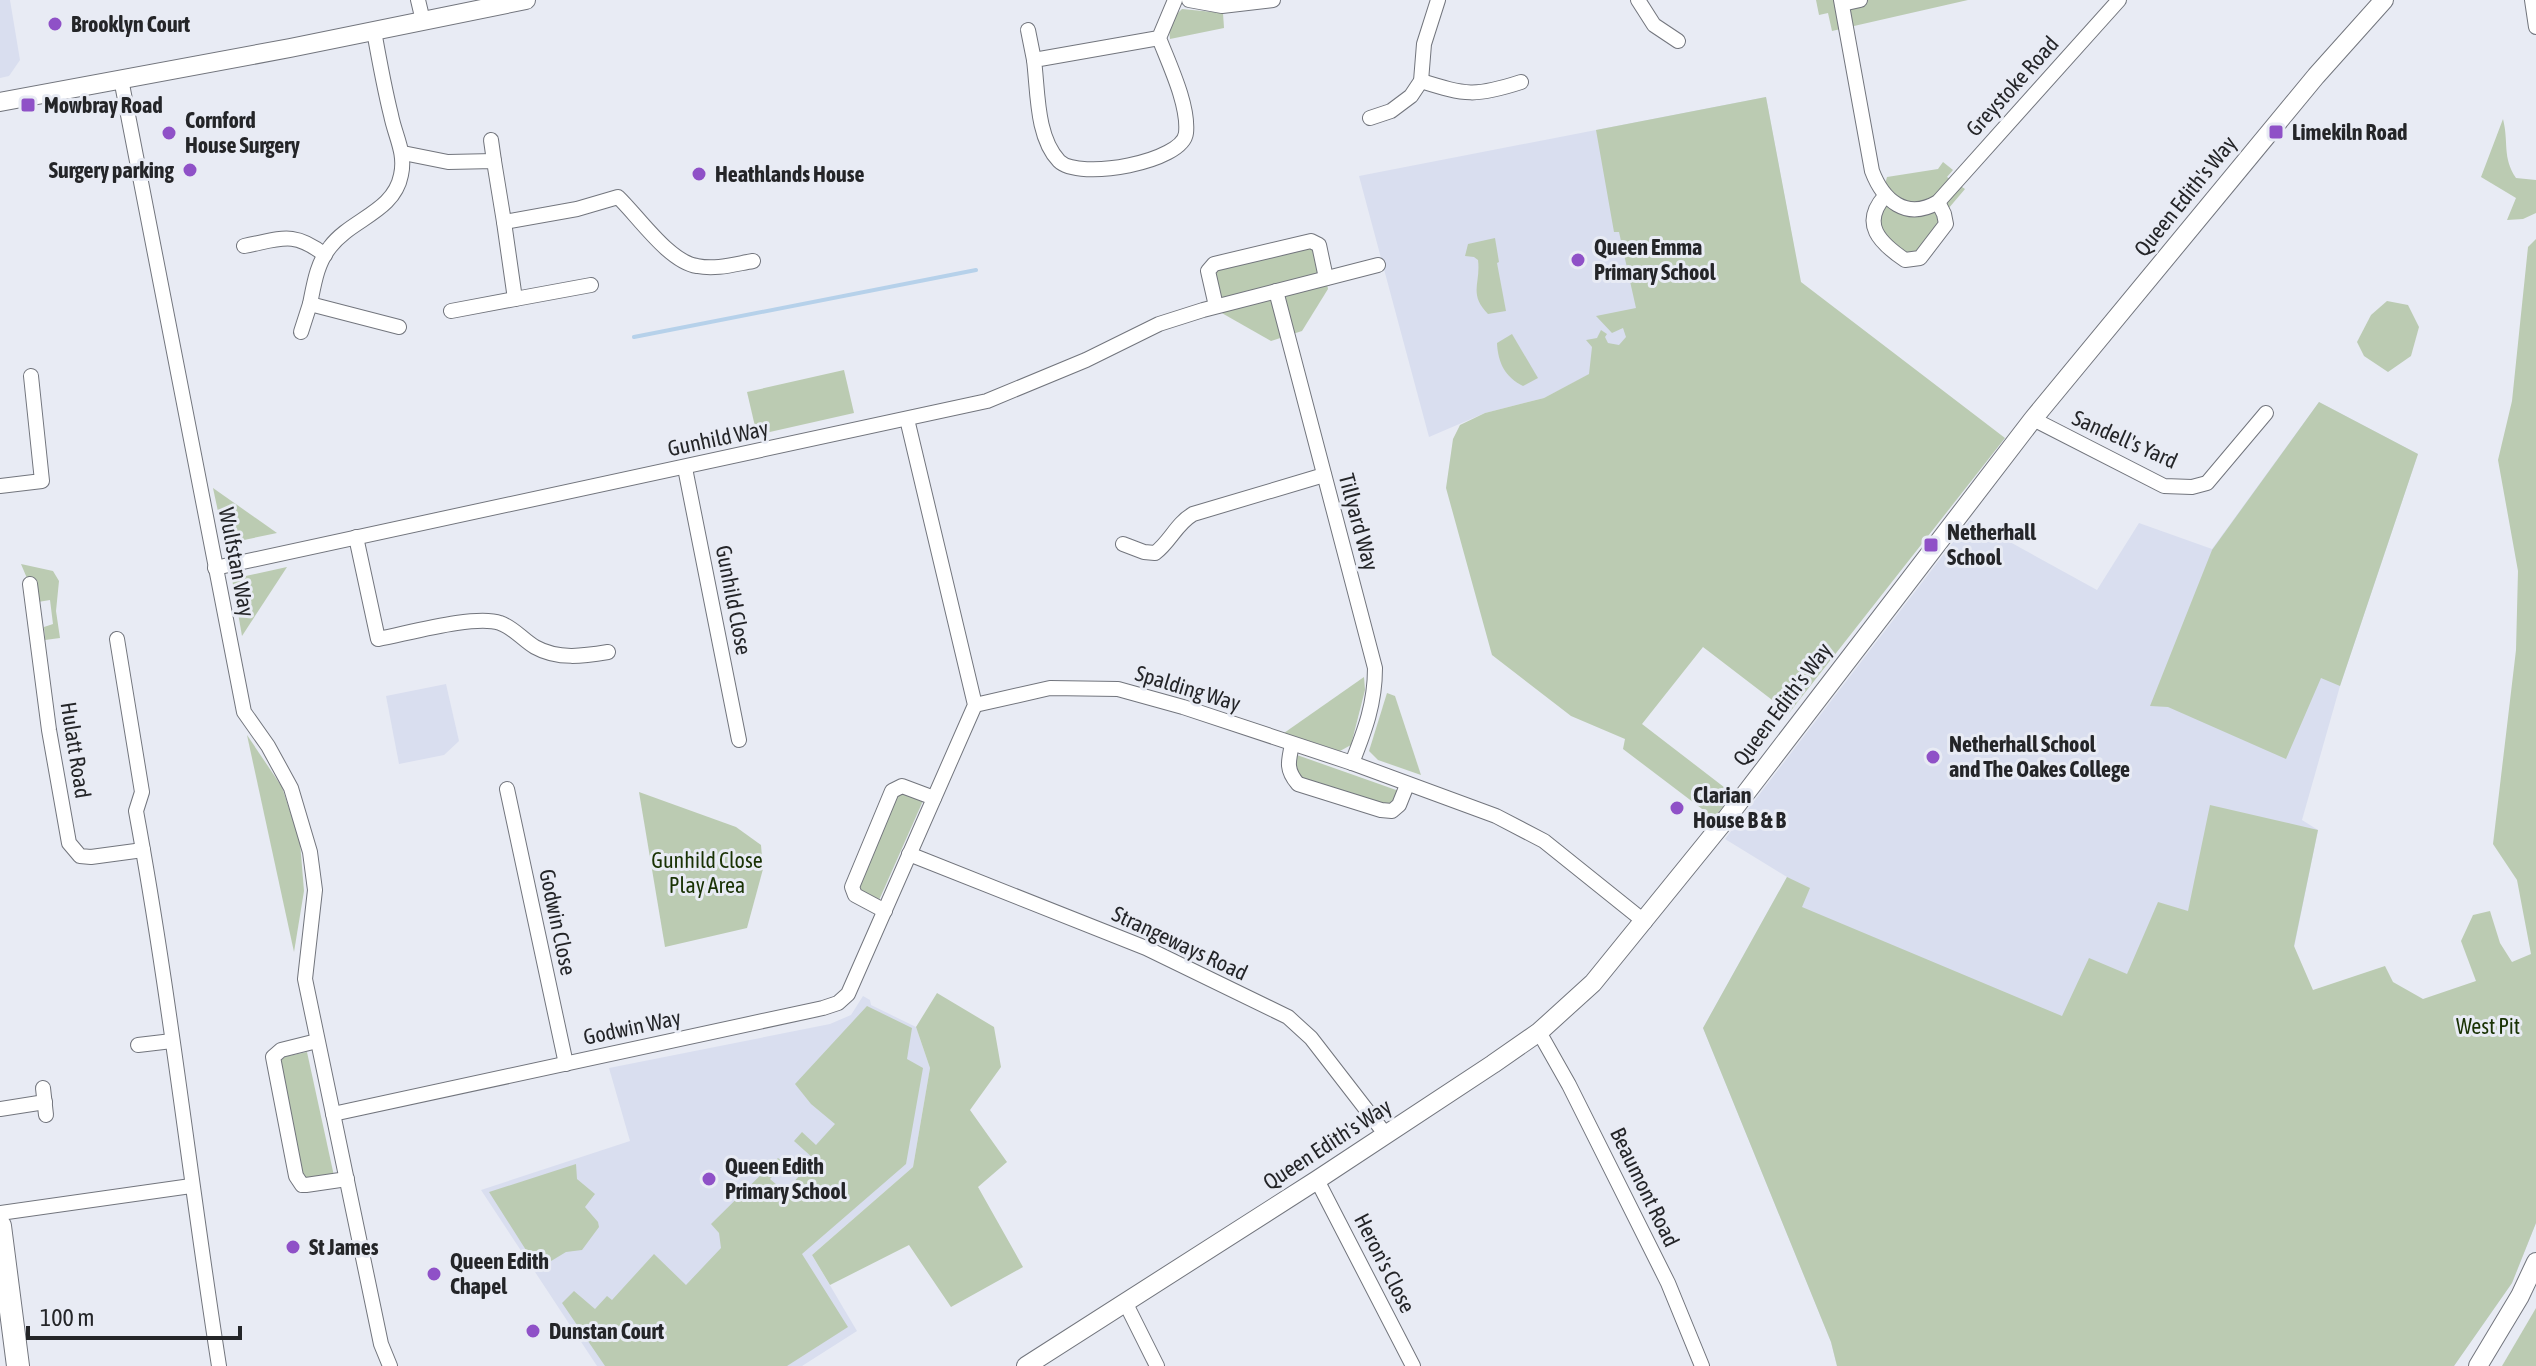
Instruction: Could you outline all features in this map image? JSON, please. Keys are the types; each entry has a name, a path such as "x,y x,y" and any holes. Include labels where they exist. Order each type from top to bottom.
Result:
{"main road":[{"path":"0,1226 18,1366"}],"street":[{"path":"418,0 423,21"},
{"path":"0,102 526,0"},
{"path":"1028,30 1040,113 1050,149 1061,163 1072,169 1092,171 1164,156 1180,147 1186,136 1183,108 1159,38 1175,0"},
{"path":"1189,0 1222,6 1273,0"},
{"path":"1370,118 1391,111 1411,96 1421,81 1424,44 1438,0"},
{"path":"1638,0 1654,25 1678,41"},
{"path":"1860,0 1842,2 1872,171 1891,202 1905,208 1920,209 1938,202 1944,214 1946,224 1920,258 1905,260 1888,248 1875,231 1874,215 1885,196"},
{"name":"Greystoke Road","path":"1938,202 2119,0"},
{"name":"Queen Edith's Way","path":"1026,1366 1317,1180 1539,1032 1593,983 1645,922 2033,419 2316,76 2384,0"},
{"path":"2532,0 2536,27"},
{"path":"301,332 319,266 331,245 382,207 397,191 402,172 403,153 391,118 374,31"},
{"path":"1034,60 1159,38"},
{"name":"Wulfstan Way","path":"121,79 244,712 268,746 291,788 310,852 315,890 305,979 381,1344 390,1366"},
{"path":"1421,81 1462,94 1491,91 1521,82"},
{"path":"491,140 515,299"},
{"path":"403,153 448,162 494,161"},
{"path":"504,222 556,214 618,197 661,242 688,264 714,268 753,261"},
{"path":"244,246 291,237 308,241 325,255"},
{"path":"1216,306 1208,271 1214,264 1311,241 1319,245 1326,278"},
{"name":"Gunhild Way","path":"215,568 987,401 1086,360 1159,324 1216,306 1378,265"},
{"path":"451,311 591,285"},
{"name":"Tillyard Way","path":"1276,291 1375,668 1375,694 1352,763"},
{"path":"310,304 399,327"},
{"path":"0,486 42,481 31,376"},
{"name":"Sandell's Yard","path":"2033,419 2164,486 2192,487 2207,483 2266,413"},
{"path":"907,419 975,705"},
{"name":"Gunhild Close","path":"685,468 739,740"},
{"path":"1123,544 1155,553 1163,548 1185,518 1193,514 1324,475"},
{"path":"356,537 378,639 479,620 501,623 537,648 558,655 584,656 608,652"},
{"name":"Hulatt Road","path":"30,584 49,730 69,843 80,856 143,850"},
{"path":"117,639 142,792 136,811 219,1366"},
{"name":"Spalding Way","path":"975,705 1050,688 1118,689 1183,707 1352,763 1496,816 1544,841 1645,922"},
{"name":"Godwin Way","path":"333,1114 809,1012 838,1003 848,994 975,705"},
{"path":"1292,745 1288,762 1290,775 1298,784 1392,811 1399,805 1407,785"},
{"path":"885,911 855,895 852,887 892,791 902,786 934,798"},
{"name":"Godwin Close","path":"507,789 566,1064"},
{"name":"Strangeways Road","path":"909,854 1146,948 1288,1017 1311,1038 1386,1135"},
{"name":"Beaumont Road","path":"1539,1032 1668,1283 1702,1366"},
{"path":"138,1045 172,1041"},
{"path":"317,1041 281,1050 273,1057 296,1176 302,1185 347,1179"},
{"path":"0,1109 45,1102"},
{"name":"Heron's Close","path":"1317,1180 1413,1366"},
{"path":"0,1213 191,1186"},
{"path":"2478,1366 2514,1307 2536,1262"},
{"path":"1125,1302 1157,1366"}],"shaded area":[{"path":"0,0 10,0 20,60 9,76 0,78"},
{"name":"Queen Emma Primary School","path":"1766,97 1794,247 1590,374 1544,398 1485,413 1429,437 1359,176"},
{"path":"2319,402 2418,454 2340,686 2302,820 2318,830 2279,1022 2536,1223 2512,1283 2454,1366 1837,1366 1831,1342 1703,1028 1787,877 1725,839 1970,520 2097,590 2139,523 2212,549"},
{"path":"446,684 459,741 444,755 399,764 386,696"},
{"name":"Queen Edith Primary School","path":"863,996 870,1000 871,1005 916,1027 930,1068 913,1167 812,1255 857,1331 802,1366 597,1366 481,1190 630,1141 609,1068 830,1024 851,1015"}],"green space":[{"path":"1816,0 1968,0 1832,31 1828,13 1819,15"},
{"path":"1182,9 1223,13 1224,28 1170,39 1172,22"},
{"path":"1766,97 1801,282 2005,438 1789,713 1703,647 1642,724 1733,794 1714,818 1623,749 1625,739 1571,716 1492,655 1446,488 1453,439 1460,425 1485,413 1544,398 1589,374 1592,347 1586,340 1597,338 1601,330 1607,334 1608,343 1619,345 1626,337 1623,328 1612,333 1596,316 1636,308 1619,232 1614,232 1596,130"},
{"path":"2503,119 2507,156 2516,178 2536,180 2536,213 2523,219 2507,220 2516,198 2481,177"},
{"path":"1943,162 1953,170 1947,177 1965,189 1948,209 1941,226 1911,257 1884,238 1877,213 1887,177 1938,169"},
{"path":"1495,238 1506,311 1488,314 1478,300 1478,260 1465,256 1468,244"},
{"name":"West Pit","path":"2536,239 2536,1223 2512,1283 2454,1366 1837,1366 1831,1342 1703,1028 1787,877 1810,888 1802,907 2062,1016 2089,958 2127,974 2158,902 2188,911 2210,805 2318,830 2294,946 2313,990 2385,966 2393,982 2423,999 2476,981 2461,941 2473,915 2490,911 2500,943 2512,962 2531,954 2517,880 2493,844 2516,650 2518,571 2498,460 2512,401 2528,247"},
{"path":"1319,245 1328,289 1302,331 1271,341 1220,312 1213,298 1216,264"},
{"path":"2387,301 2408,305 2419,327 2411,356 2388,372 2364,356 2357,342 2371,315"},
{"path":"1512,334 1538,378 1523,386 1507,374 1499,357 1497,343"},
{"path":"844,370 854,413 757,435 747,392"},
{"path":"2319,402 2418,454 2340,686 2321,678 2286,759 2168,707 2150,706 2212,550"},
{"path":"213,488 277,533 225,544"},
{"path":"21,564 53,571 59,581 56,611 60,638 45,640 44,627 53,624 50,600 32,603 29,583"},
{"path":"287,567 242,636 232,579"},
{"path":"1364,677 1365,690 1351,745 1340,751 1284,733"},
{"path":"1387,693 1395,696 1421,775 1378,760 1369,751"},
{"path":"247,735 282,787 300,842 304,891 294,952"},
{"path":"1297,755 1399,791 1392,806 1381,806 1307,782 1293,771"},
{"name":"Gunhild Close Play Area","path":"639,792 736,827 761,845 763,869 747,928 665,947"},
{"path":"892,792 926,794 876,907 855,896"},
{"path":"937,993 994,1027 1001,1067 970,1110 1007,1162 978,1187 1023,1267 951,1307 909,1245 830,1285 812,1255 913,1167 930,1068 916,1027"},
{"path":"867,1006 912,1028 907,1059 923,1068 906,1164 802,1254 848,1327 787,1366 605,1366 562,1303 574,1291 595,1309 607,1296 612,1300 654,1254 686,1285 721,1248 719,1233 711,1224 778,1158 784,1163 770,1179 785,1192 814,1159 794,1141 802,1132 816,1145 835,1124 811,1104 795,1084"},
{"path":"307,1052 334,1176 304,1180 279,1058"},
{"path":"576,1164 577,1179 595,1194 585,1207 599,1227 582,1250 566,1252 538,1269 489,1192"},
{"path":"2536,1308 2536,1366 2502,1366"}],"waterway":[{"path":"634,337 976,270"}],"place":[{"name":"Brooklyn Court","path":"55,24"},
{"name":"Mowbray Road","path":"28,105"},
{"name":"Limekiln Road","path":"2276,132"},
{"name":"Cornford House Surgery","path":"169,133"},
{"name":"Surgery parking","path":"190,170"},
{"name":"Heathlands House","path":"699,174"},
{"name":"Queen Emma Primary School","path":"1578,260"},
{"name":"Netherhall School","path":"1931,545"},
{"name":"Netherhall School and The Oakes College","path":"1933,757"},
{"name":"Clarian House B & B","path":"1677,808"},
{"name":"Queen Edith Primary School","path":"709,1179"},
{"name":"St James","path":"293,1247"},
{"name":"Queen Edith Chapel","path":"434,1274"},
{"name":"Dunstan Court","path":"533,1331"}]}
